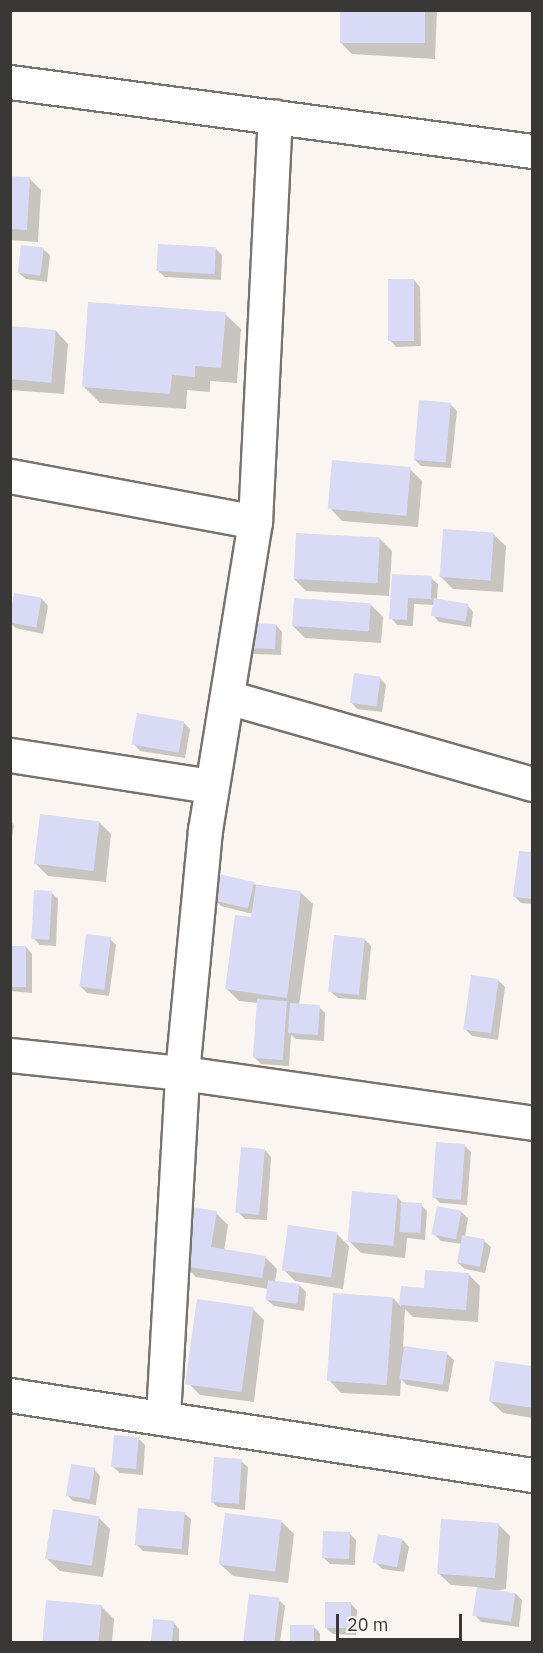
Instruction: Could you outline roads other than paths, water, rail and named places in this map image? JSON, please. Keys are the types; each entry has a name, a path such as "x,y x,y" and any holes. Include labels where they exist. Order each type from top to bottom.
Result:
{"street":[{"path":"10,82 532,151"},
{"path":"163,1416 182,1073 211,786 255,522 275,116"},
{"path":"10,476 255,522"},
{"path":"227,697 532,784"},
{"path":"10,755 211,786"},
{"path":"10,1055 182,1073 532,1123"},
{"path":"10,1395 163,1416 532,1475"}]}
